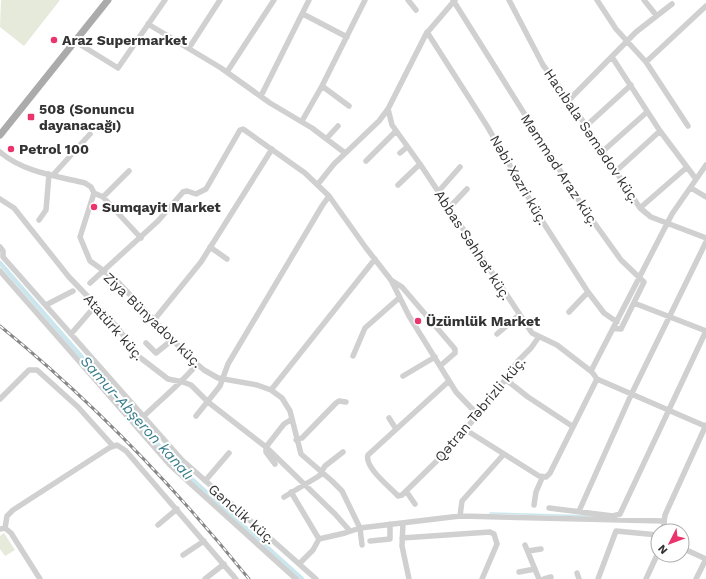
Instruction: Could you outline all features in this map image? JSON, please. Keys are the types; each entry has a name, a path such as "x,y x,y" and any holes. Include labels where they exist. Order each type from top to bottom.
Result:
{"main road":[{"path":"0,135 76,42 108,0"}],"street":[{"path":"76,42 118,68 165,0"},
{"path":"190,48 220,0"},
{"path":"227,72 274,0"},
{"path":"261,96 309,0"},
{"path":"302,121 322,86 365,0"},
{"path":"408,0 416,10"},
{"path":"318,184 346,153 371,130 388,109 427,32 454,0"},
{"name":"Məmməd Araz küç.","path":"454,0 582,207 621,260 640,278"},
{"name":"Hacıbala Səmədov küç.","path":"509,0 538,56 569,100 640,208 651,217 668,222 706,238"},
{"path":"597,0 613,25 646,62 688,126"},
{"path":"644,0 656,15"},
{"path":"569,100 627,41 656,15 672,4"},
{"path":"646,62 706,6"},
{"path":"303,14 347,37"},
{"path":"148,24 190,48 227,72 261,96 327,138 346,153"},
{"name":"Nəbi Xəzri küç.","path":"427,32 487,126 541,219 588,292 604,313 617,322"},
{"path":"612,57 660,131 686,168 696,179"},
{"path":"586,126 631,85"},
{"path":"322,86 349,106"},
{"name":"Abbas Səhhət küç.","path":"388,109 389,119 396,131 420,164 519,316 532,333 538,338 553,342 591,371 597,379 631,395 706,425"},
{"path":"602,152 647,112"},
{"path":"327,138 338,126"},
{"path":"90,282 141,238 183,192 187,191 196,194 206,189 240,130 243,129 318,184 329,196 391,280 399,298 448,381 459,396 478,415"},
{"path":"366,161 396,131"},
{"path":"615,172 660,131"},
{"path":"39,220 47,207 51,175 90,134"},
{"path":"400,153 407,147"},
{"path":"154,320 188,279 272,149"},
{"path":"0,152 16,164 51,175 85,183 93,189 94,193 103,197 141,238"},
{"path":"398,185 420,164"},
{"path":"591,371 668,222 706,165"},
{"path":"438,192 460,167"},
{"path":"640,208 686,168"},
{"path":"103,197 129,171"},
{"path":"691,188 706,196"},
{"path":"449,208 467,189"},
{"name":"Ziya Bünyadov küç.","path":"94,193 80,237 90,261 114,278 172,340 209,374 223,379 250,383 270,390 286,402 292,419 300,454 321,471 342,492 360,528 362,545"},
{"path":"196,416 217,390 230,360 329,196"},
{"name":"Atatürk küç.","path":"0,199 14,208 69,277 118,328 133,350 145,363 168,379 191,385 208,402 266,447 350,531"},
{"path":"579,510 631,395 706,242"},
{"path":"210,247 227,259"},
{"name":"Gənclik küç.","path":"0,248 3,251 2,255 178,456 205,482 316,579"},
{"path":"270,390 375,259"},
{"name":"Gənclik küç.","path":"0,271 174,470 296,579"},
{"path":"614,328 621,329 644,284 640,278"},
{"path":"391,280 402,287 455,349 456,353 440,366"},
{"path":"46,304 73,291"},
{"path":"570,312 588,292"},
{"path":"353,356 365,328 399,298"},
{"path":"549,508 579,510 613,516 620,514 706,331 634,303"},
{"path":"71,334 96,305"},
{"path":"497,334 519,316"},
{"name":"Qətran Təbrizli küç.","path":"406,491 466,430 518,361 531,348 538,338"},
{"path":"146,343 156,353 172,340"},
{"path":"402,376 435,357"},
{"path":"143,417 159,401 183,382 197,364"},
{"path":"0,399 29,370 37,370 78,407 113,446 117,446 126,451 236,579"},
{"path":"505,379 528,397 572,426"},
{"path":"534,505 536,492 542,478 546,477 550,473 572,426 597,379"},
{"path":"415,504 406,491 402,495 398,496 376,474 367,458 448,381"},
{"path":"296,440 302,438 336,403 339,401 346,402"},
{"path":"389,418 396,429"},
{"path":"275,464 266,452 266,447 284,424 292,419"},
{"path":"299,564 313,550 319,539 360,528 390,524 460,516 663,521 682,473 706,425"},
{"path":"466,430 542,478"},
{"path":"40,579 11,533 2,528 7,516 13,510 113,446"},
{"path":"284,496 319,476 321,471 343,452"},
{"path":"205,482 230,453"},
{"path":"460,516 462,501 504,454"},
{"path":"291,492 319,539"},
{"path":"158,525 177,509"},
{"path":"403,523 402,538 409,579"},
{"path":"370,541 390,539 390,524"},
{"path":"598,579 616,531 650,534"},
{"path":"402,538 490,532 494,534 497,544 482,579"},
{"path":"183,555 204,541"},
{"path":"525,544 539,579"},
{"path":"528,551 541,549"},
{"path":"690,552 706,559 696,579"},
{"path":"646,579 653,563"},
{"path":"205,579 224,564"},
{"path":"519,572 535,569"},
{"path":"544,579 550,577"}],"shaded area":[{"path":"1,0 60,0 24,46 0,27"},
{"path":"4,533 15,550 5,556 0,549 0,536"}],"waterway":[{"name":"Samur-Abşeron kanalı","path":"0,263 175,464 302,579"},
{"path":"490,513 593,516"}],"railway":[{"path":"0,326 67,384 131,446 162,478 249,579"}],"place":[{"name":"Araz Supermarket","path":"54,40"},
{"name":"508 (Sonuncu dayanacağı)","path":"31,117"},
{"name":"Petrol 100","path":"11,149"},
{"name":"Sumqayit Market","path":"94,207"},
{"name":"Üzümlük Market","path":"418,321"}]}
